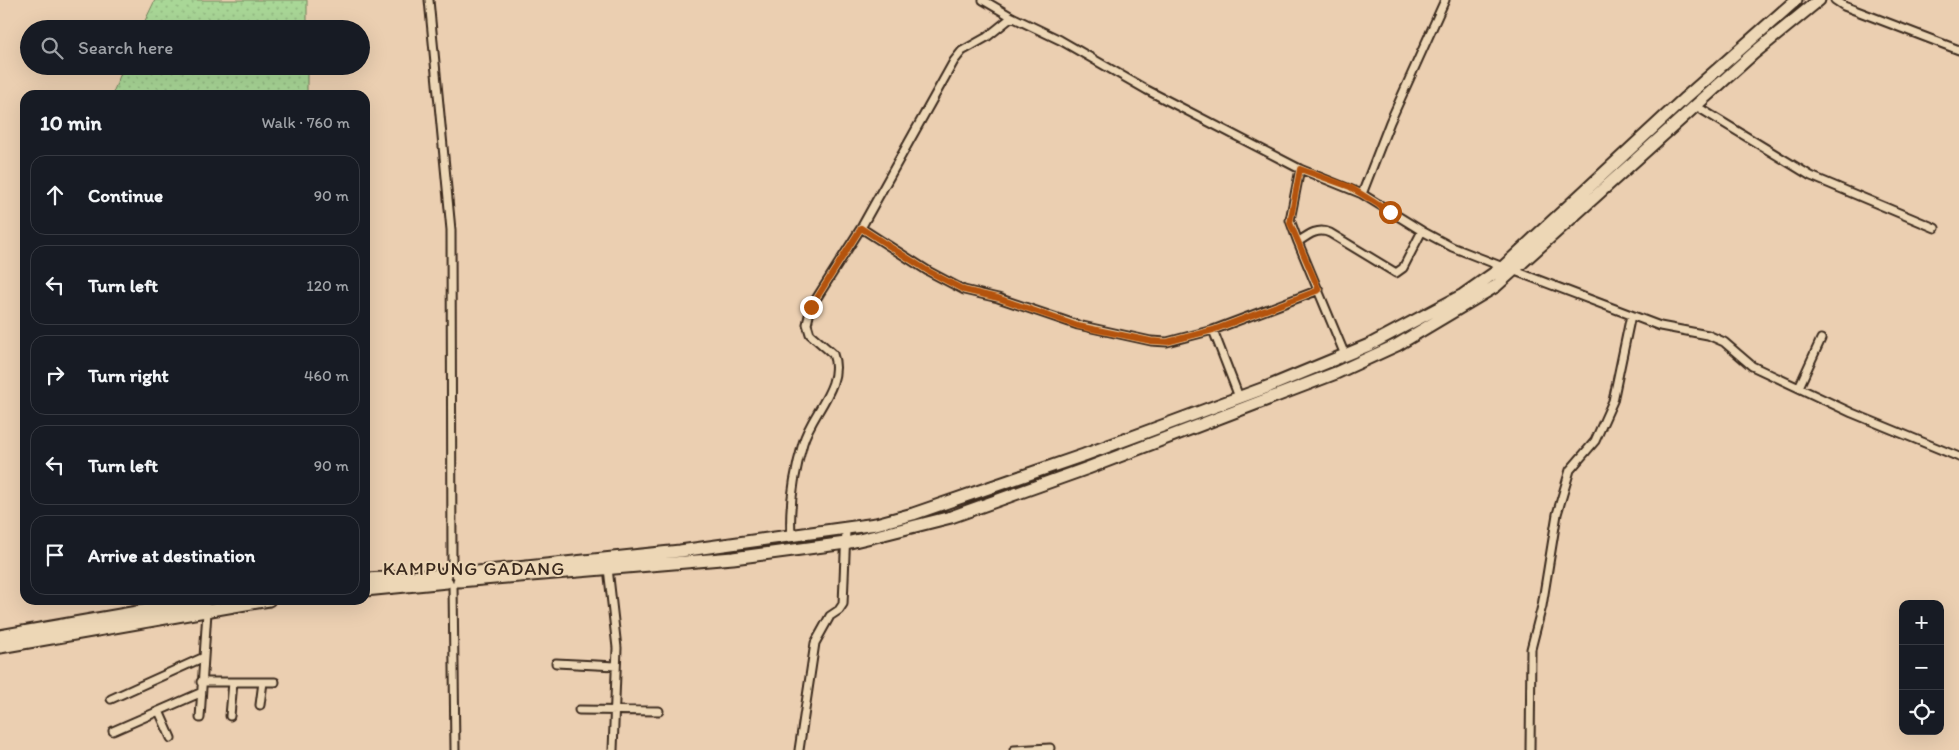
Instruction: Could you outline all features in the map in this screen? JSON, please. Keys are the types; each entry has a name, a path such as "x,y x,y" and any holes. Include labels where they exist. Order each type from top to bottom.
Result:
{"highway":[{"path":"370,579 452,578 608,568 733,558 846,543 951,517 1088,468 1336,373 1397,345 1469,304 1515,271 1796,0"},
{"path":"370,589 680,551 791,535 846,530 912,514 1084,455 1345,355 1392,334 1463,294 1503,267 1646,144 1696,106 1776,34 1819,0"},
{"path":"1392,334 1397,345"},
{"path":"1084,455 1088,468"},
{"path":"0,636 177,605"},
{"path":"0,647 207,612 230,605"}],"street":[{"path":"429,0 444,140 451,239 452,578 455,750"},
{"path":"983,0 1012,17 1060,40 1147,90 1300,169 1350,187 1452,247 1503,267"},
{"path":"1362,194 1386,129 1445,0"},
{"path":"1835,0 1844,6 1959,50"},
{"path":"791,535 793,485 803,443 809,425 831,386 836,368 833,354 810,334 808,319 818,295 861,228 954,61 962,51 987,37 1012,17"},
{"path":"1696,106 1812,176 1935,228"},
{"path":"1300,169 1290,215 1291,227 1345,355"},
{"path":"861,228 952,285 998,298 1078,326 1162,343 1213,330 1319,290"},
{"path":"1298,242 1312,233 1324,230 1396,273 1403,268 1422,231"},
{"path":"1515,271 1660,326 1708,335 1724,342 1752,366 1852,413 1959,457"},
{"path":"1530,750 1531,649 1542,606 1557,514 1570,470 1595,440 1613,402 1631,315"},
{"path":"1213,330 1239,397"},
{"path":"1799,387 1821,339"},
{"path":"799,750 816,643 830,616 839,610 843,604 846,530"},
{"path":"608,568 617,648 613,750"},
{"path":"200,718 202,658 207,612"},
{"path":"111,699 202,658"},
{"path":"556,663 616,666"},
{"path":"201,682 275,682"},
{"path":"230,716 233,682"},
{"path":"260,705 263,682"},
{"path":"113,732 200,693"},
{"path":"579,710 658,711"},
{"path":"159,711 171,738"},
{"path":"1014,750 1050,748"}],"green space":[{"path":"155,0 307,0 307,20 145,20"},
{"path":"120,75 307,75 307,90 114,90"}],"district":[{"name":"KAMPUNG GADANG","path":"474,568"}],"route":[{"path":"811,307 861,228 928,271 964,290 980,292 1078,326 1162,343 1175,341 1213,330 1319,290 1290,223 1300,169 1350,187 1390,212"}]}
